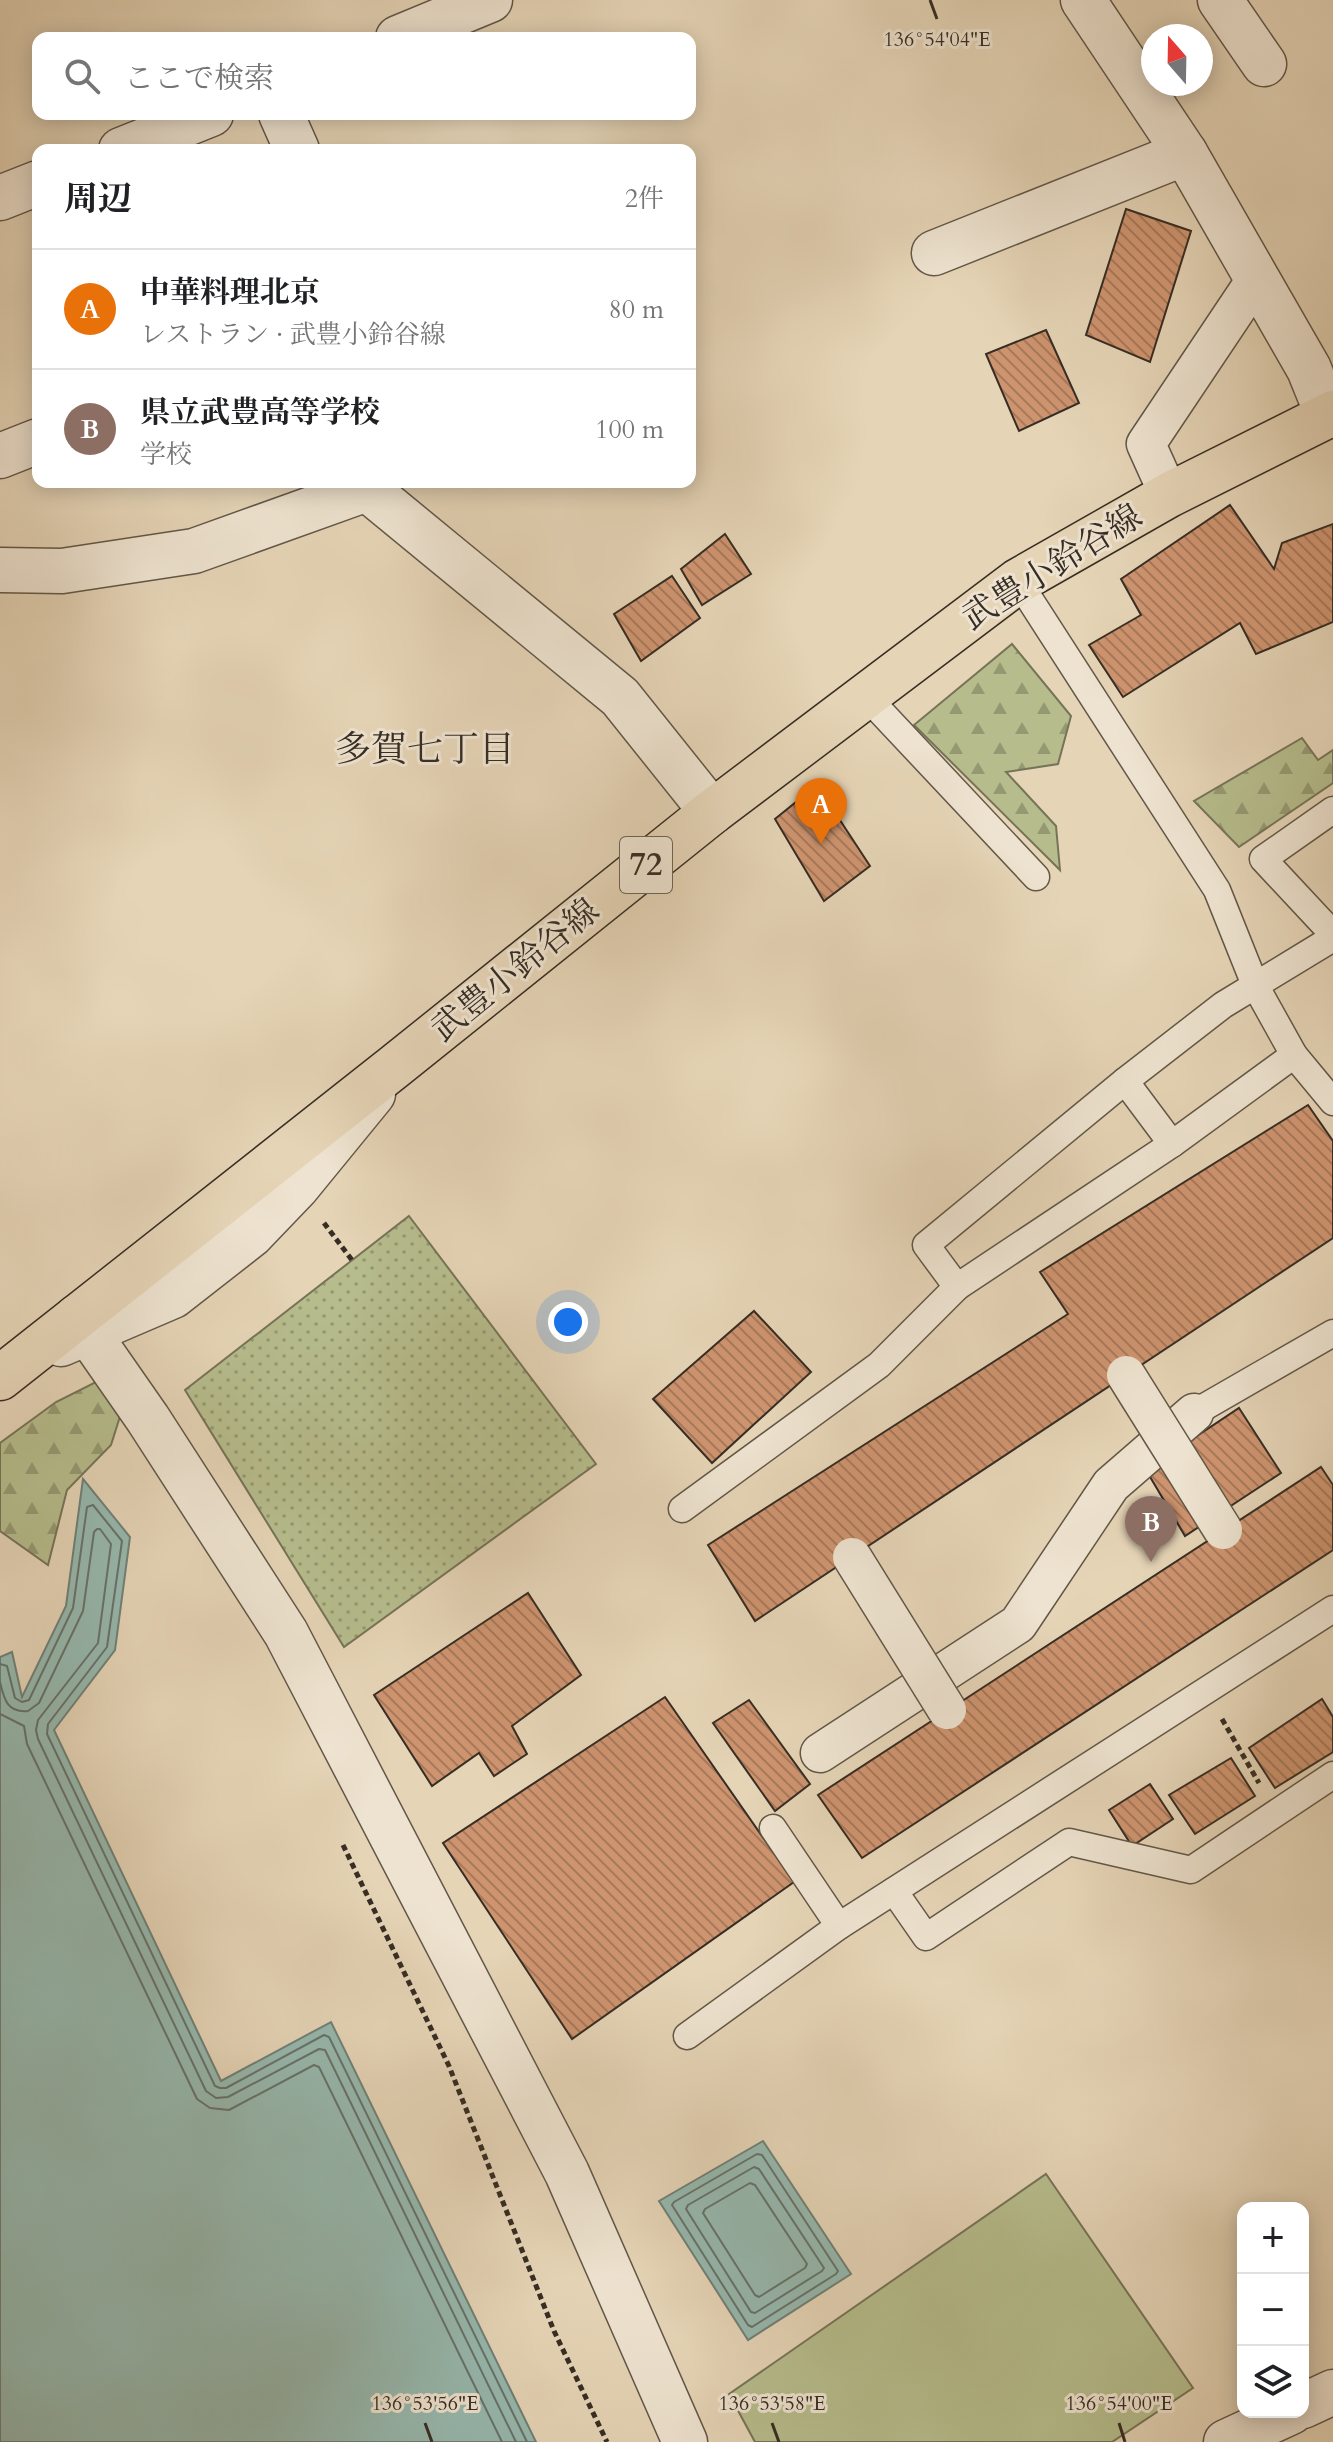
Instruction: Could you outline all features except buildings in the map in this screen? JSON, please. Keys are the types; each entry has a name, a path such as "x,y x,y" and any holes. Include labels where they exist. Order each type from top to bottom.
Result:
{"main road":[{"name":"武豊小鈴谷線","path":"12,1368 83,1324 394,1067 712,812 1018,581 1169,495 1330,414"}],"street":[{"path":"413,32 490,0"},
{"path":"1083,0 1185,153 1309,369 1330,414"},
{"path":"1220,0 1264,64"},
{"path":"136,144 196,120"},
{"path":"284,120 294,144"},
{"path":"934,253 1185,153"},
{"path":"0,198 32,185"},
{"path":"1169,495 1146,444 1257,278"},
{"path":"0,456 32,443"},
{"path":"0,570 62,571 194,551 362,488"},
{"path":"369,488 620,697 712,812"},
{"path":"83,1324 286,1633 567,2173 685,2442"},
{"path":"1126,1375 1223,1530"},
{"path":"820,1753 1018,1624 1111,1485 1194,1413"},
{"path":"852,1557 947,1710"},
{"path":"1309,2403 1333,2392"},
{"path":"1226,2442 1278,2418"}],"lane":[{"path":"1018,581 1217,890 1255,985 1294,1055 1333,1102"},
{"path":"866,696 1036,877"},
{"path":"957,1287 926,1245 1125,1081 1223,1005 1333,936 1263,859 1333,810"},
{"path":"682,1509 879,1365 957,1287 1172,1144 1294,1055"},
{"path":"1125,1081 1172,1144"},
{"path":"1194,1413 1333,1333"},
{"path":"687,2036 839,1926 1333,1609"},
{"path":"894,1891 926,1937 1069,1842 1191,1870 1333,1775"},
{"path":"773,1828 839,1926"}],"path":[{"path":"1206,1690 1276,1813"},
{"path":"340,1838 449,2066 554,2331 607,2442"}],"green space":[{"path":"1012,644 1071,716 1058,764 1006,772 1056,826 1060,870 914,725"},
{"path":"1302,738 1318,760 1333,750 1333,783 1239,847 1194,801"},
{"path":"409,1216 596,1464 344,1647 185,1390"},
{"path":"100,1380 123,1407 111,1445 67,1490 48,1565 0,1531 0,1443 56,1402"},
{"path":"1046,2174 1193,2388 1112,2442 755,2442 729,2394"}],"water":[{"path":"83,1479 130,1537 115,1650 54,1730 221,2081 331,2022 536,2442 0,2442 0,1657 12,1652 22,1697 66,1606"},
{"path":"763,2141 851,2274 748,2340 659,2201"}],"place":[{"name":"中華料理北京","path":"821,844"},
{"name":"県立武豊高等学校","path":"1151,1562"}],"district":[{"name":"多賀七丁目","path":"425,749"}]}
